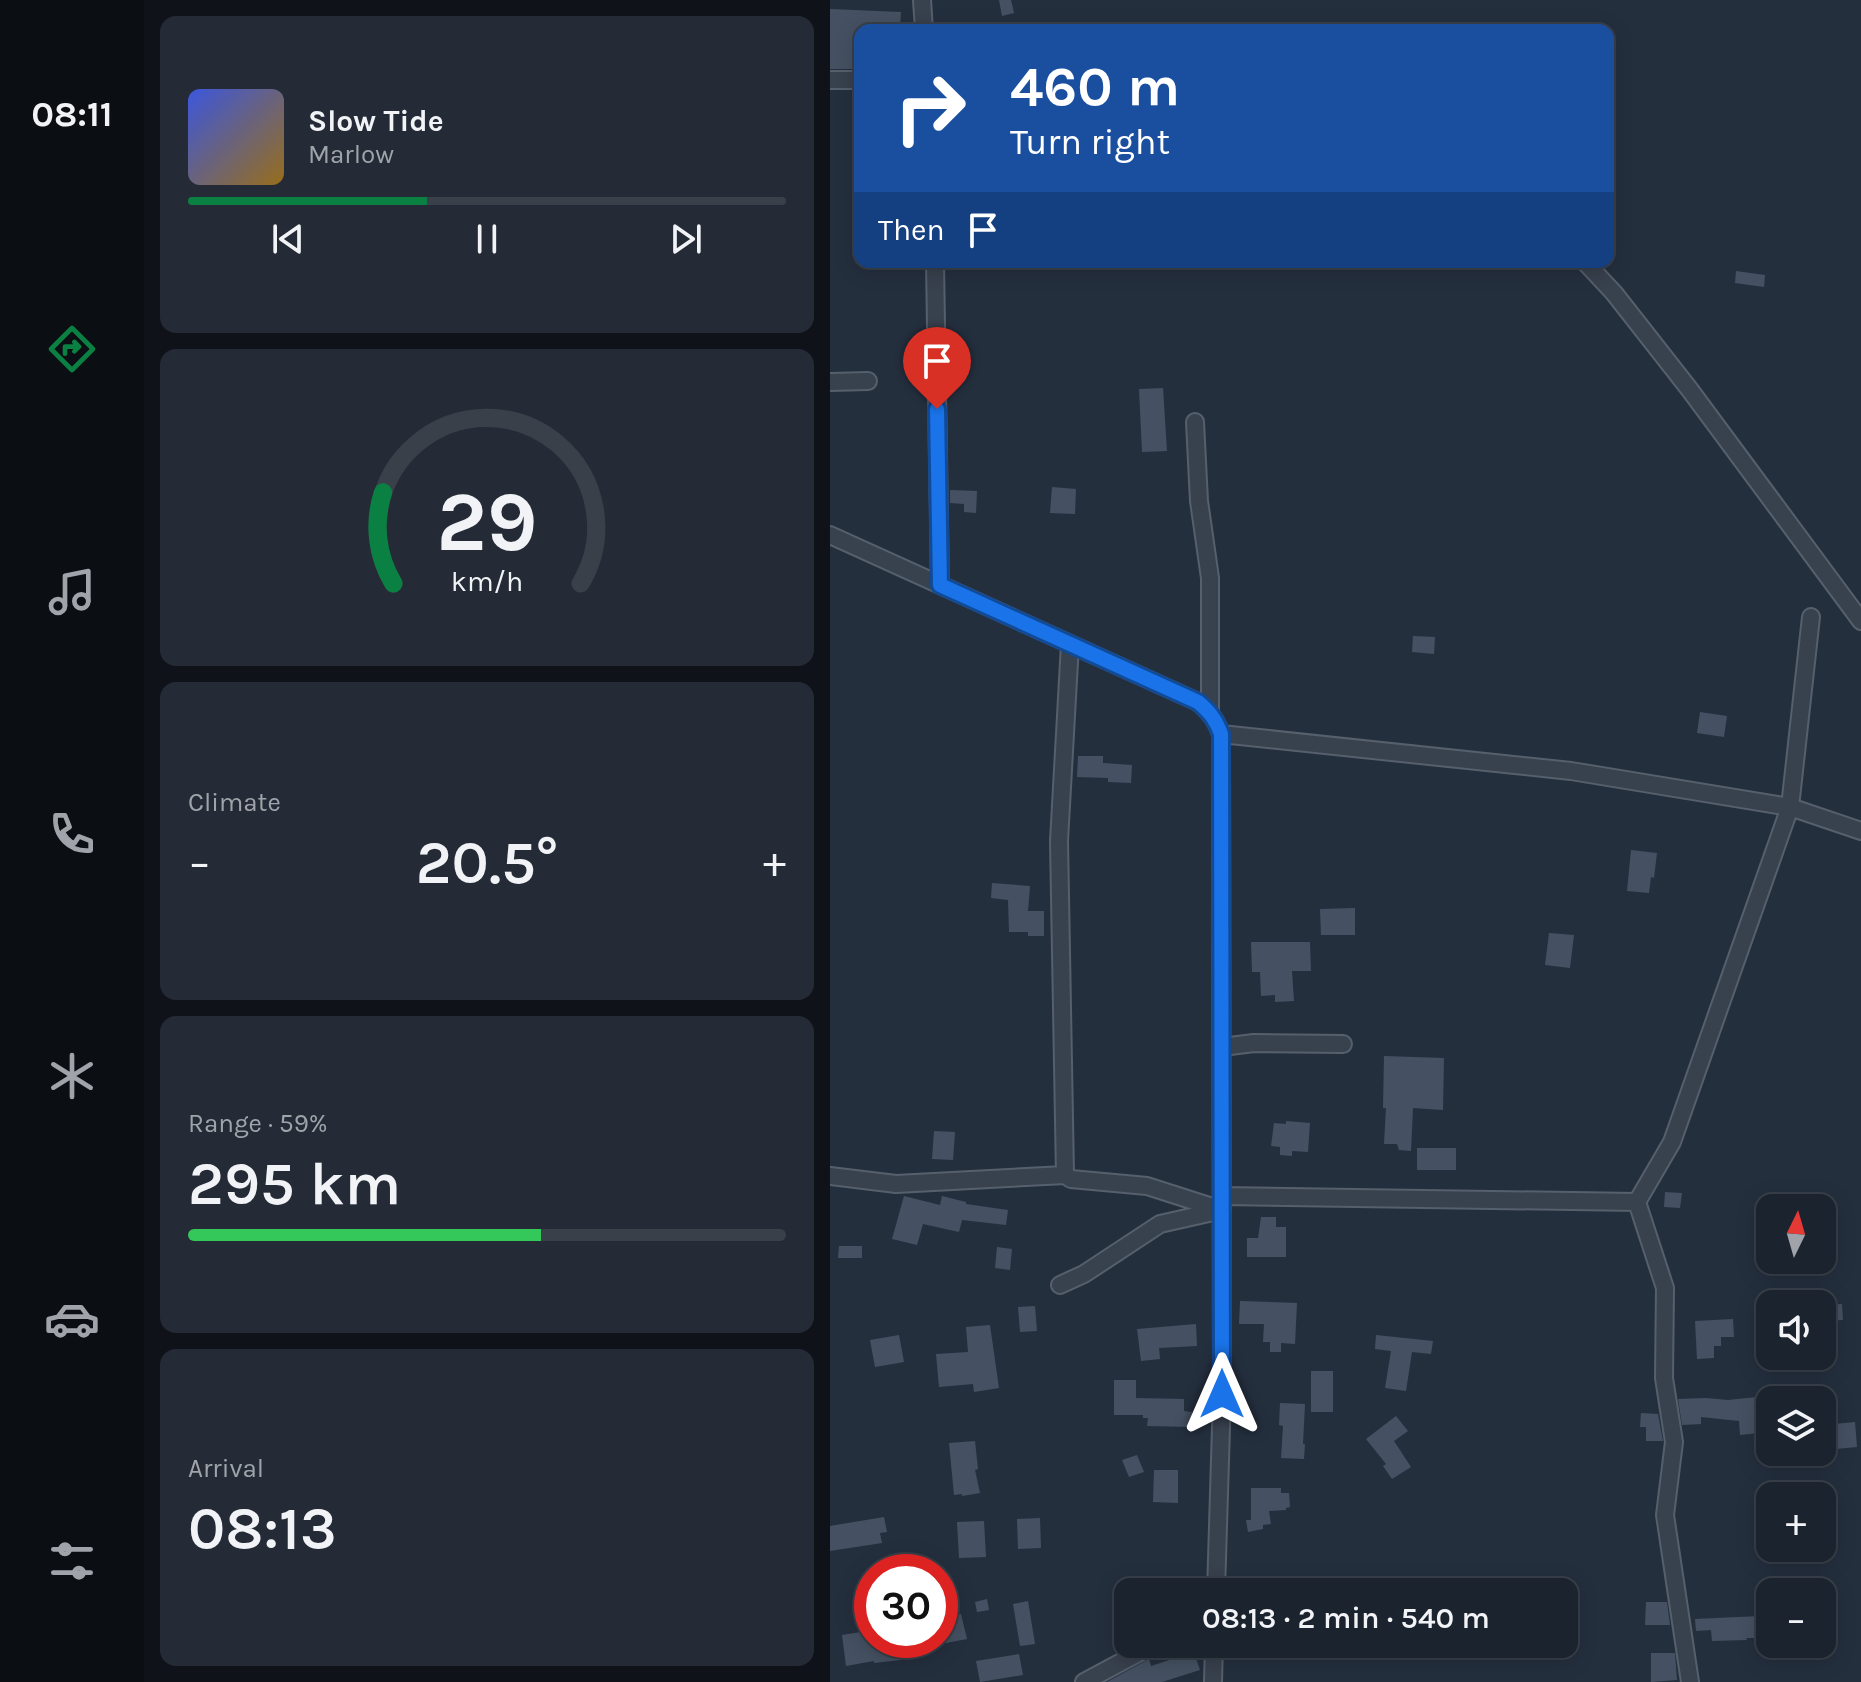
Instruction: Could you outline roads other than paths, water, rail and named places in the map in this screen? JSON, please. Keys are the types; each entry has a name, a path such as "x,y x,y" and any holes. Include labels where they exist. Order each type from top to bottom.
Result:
{"street":[{"path":"922,0 924,24"},
{"path":"830,80 854,80"},
{"path":"935,268 940,585"},
{"path":"1591,268 1690,390 1861,621"},
{"path":"830,382 868,381"},
{"path":"1195,422 1199,501 1210,578 1210,712"},
{"path":"830,535 1198,702 1218,724 1221,734 1222,1394 1216,1578"},
{"path":"1690,1682 1665,1515 1674,1442 1664,1378 1665,1288 1637,1202 1672,1142 1790,807 1811,617"},
{"path":"1065,1175 1059,841 1070,644"},
{"path":"1221,734 1571,771 1790,807 1861,831"},
{"path":"1222,1047 1254,1043 1343,1044"},
{"path":"830,1176 896,1184 1065,1175 1071,1179 1147,1186 1222,1203 1637,1202"},
{"path":"1060,1285 1084,1274 1160,1224 1222,1203"},
{"path":"1084,1682 1129,1658"},
{"path":"1213,1682 1214,1658"}]}
